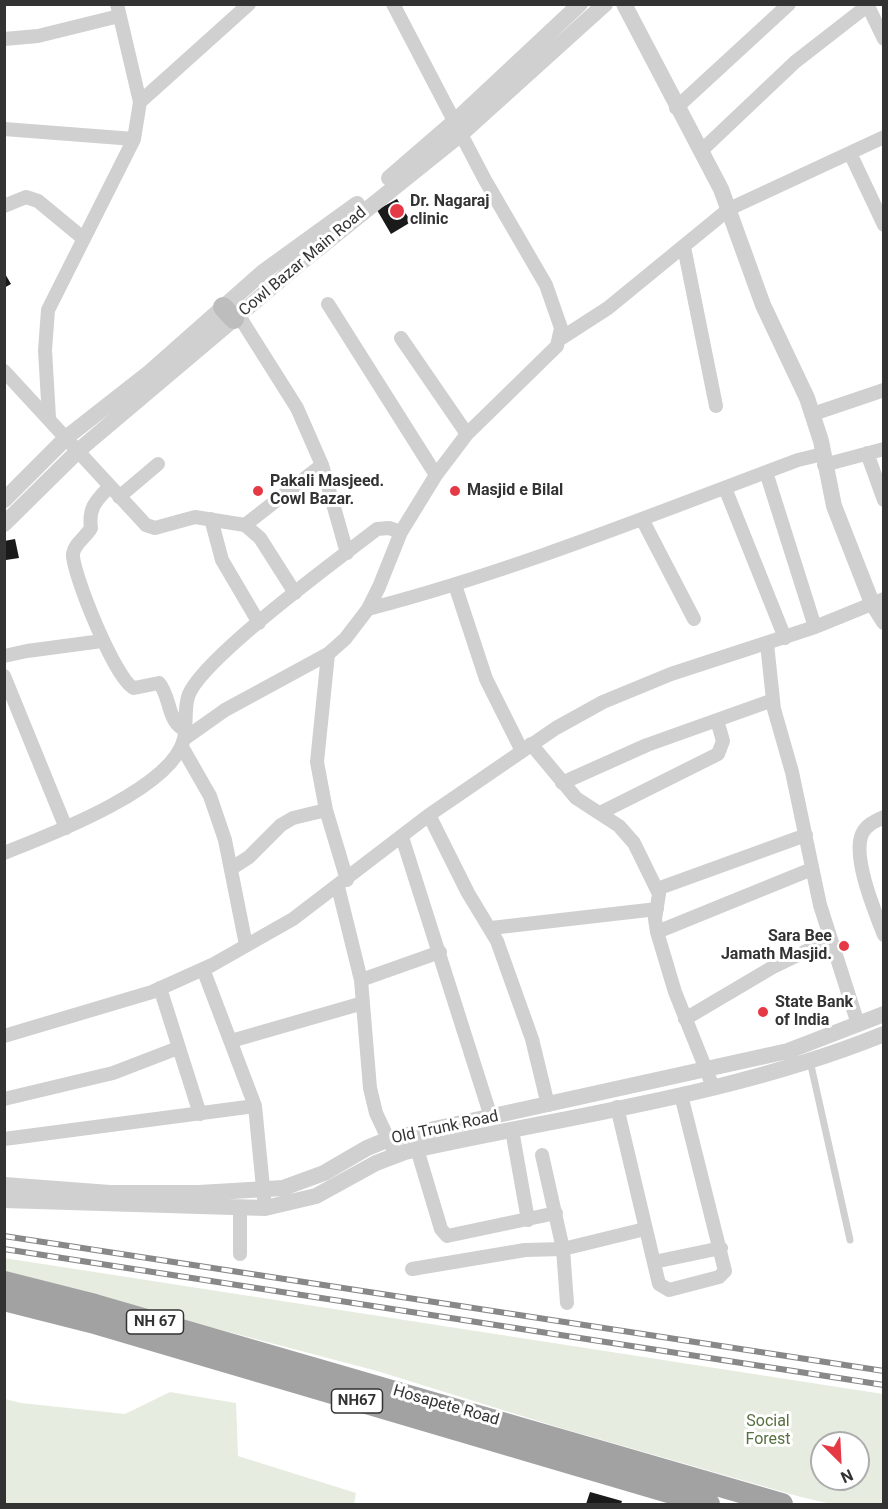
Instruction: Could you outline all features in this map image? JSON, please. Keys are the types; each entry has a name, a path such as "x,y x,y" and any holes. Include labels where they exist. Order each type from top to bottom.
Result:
{"highway":[{"name":"Hosapete Road","path":"4,1282 96,1305 782,1504"},
{"name":"Hosapete Road","path":"4,1300 102,1325 709,1504"}],"street":[{"path":"140,102 249,4"},
{"path":"393,4 546,285 561,328 560,339"},
{"path":"459,127 580,4"},
{"path":"4,500 67,437 150,372 232,314 263,272 459,127 605,4"},
{"path":"624,4 729,209 763,305 813,414 834,506 878,601 884,622"},
{"path":"676,108 789,4"},
{"path":"701,151 795,62 867,5 884,39"},
{"path":"4,39 56,32 118,10 140,102 134,139 48,310 45,350 49,418"},
{"path":"4,129 134,139"},
{"path":"4,853 66,828 123,800 168,765 184,738 225,710 328,654 345,639 368,609 401,532 436,475 467,434 550,353 560,339 608,308 684,247 709,223 729,209 884,137"},
{"path":"850,153 884,225"},
{"path":"4,206 26,197 38,201 84,239"},
{"path":"684,247 716,406"},
{"path":"328,304 436,475"},
{"path":"232,314 297,408 322,465 347,553"},
{"name":"Cowl Bazar Main Road","path":"4,524 79,450 232,314"},
{"path":"401,338 467,434"},
{"path":"4,372 67,437 146,525 155,528 180,520 211,519 245,525 260,538 295,593"},
{"path":"813,414 884,390"},
{"path":"368,609 455,585 642,519 766,472 884,449"},
{"path":"867,453 884,500"},
{"path":"158,464 92,506 89,515 91,528 75,547 73,554 102,641 130,687 152,682 162,686 175,722 210,796 225,840 246,945"},
{"path":"245,525 322,465"},
{"path":"766,472 815,627"},
{"path":"724,488 785,639"},
{"path":"211,519 219,554 259,623"},
{"path":"642,519 694,619"},
{"path":"184,738 188,697 203,672 295,593 377,529 389,528 401,532"},
{"path":"455,585 486,679 526,748 576,798 619,826 634,843 659,894 657,932 685,1019 713,1087"},
{"path":"4,1036 46,1026 160,988 203,969 293,919 429,815 526,748 603,702 671,674 785,639 878,601"},
{"path":"4,656 102,641"},
{"path":"767,644 773,700 829,940 858,1024"},
{"path":"328,654 317,762 361,980 370,1088 376,1113 392,1147"},
{"path":"4,676 66,828"},
{"path":"562,783 647,745 773,700"},
{"path":"600,813 718,754 723,741 717,720"},
{"path":"232,868 249,857 271,833 293,818 326,810"},
{"path":"429,815 468,893 491,928 532,1039 548,1106"},
{"path":"884,817 871,823 862,832 859,842 861,860 884,935"},
{"path":"657,888 806,835"},
{"path":"402,837 491,1117"},
{"path":"657,932 812,869"},
{"path":"491,928 657,909"},
{"path":"685,1019 773,967 829,940"},
{"path":"361,980 440,952"},
{"path":"203,969 255,1106 265,1208"},
{"path":"160,988 200,1114"},
{"path":"231,1041 363,1003"},
{"name":"Old Trunk Road","path":"4,1185 110,1193 262,1190 304,1182 367,1148 392,1147 491,1117 788,1051 884,1014"},
{"path":"4,1200 265,1208 296,1202 324,1192 392,1147 417,1149 681,1095 810,1060 884,1034"},
{"path":"4,1099 112,1073 178,1048"},
{"path":"617,1107 659,1284 669,1290 723,1275 725,1271 681,1095"},
{"path":"4,1139 255,1106"},
{"path":"512,1130 528,1220"},
{"path":"417,1149 443,1234 452,1237 556,1213"},
{"path":"542,1155 563,1249 567,1303"},
{"path":"240,1208 240,1254"},
{"path":"412,1269 525,1250 563,1249 645,1229"},
{"path":"654,1262 721,1248"}],"lane":[{"path":"810,1060 850,1240"}],"green space":[{"name":"Social Forest","path":"4,1258 883,1394 883,1504 831,1504 801,1497 564,1429 377,1371 5,1273"},
{"path":"170,1392 236,1403 238,1456 356,1493 354,1504 5,1504 5,1399 21,1403 125,1414"}],"building":[{"path":"397,199 411,222 391,234 377,210"},
{"path":"4,272 11,284 4,288"},
{"path":"15,539 19,558 6,560 4,541"},
{"path":"590,1492 622,1501 621,1504 586,1504"}],"railway":[{"path":"4,1236 884,1371"},
{"path":"4,1249 884,1385"}],"place":[{"name":"Dr. Nagaraj clinic","path":"397,211"},
{"name":"Pakali Masjeed. Cowl Bazar.","path":"258,491"},
{"name":"Masjid e Bilal","path":"455,491"},
{"name":"Sara Bee Jamath Masjid.","path":"844,946"},
{"name":"State Bank of India","path":"763,1012"}]}
